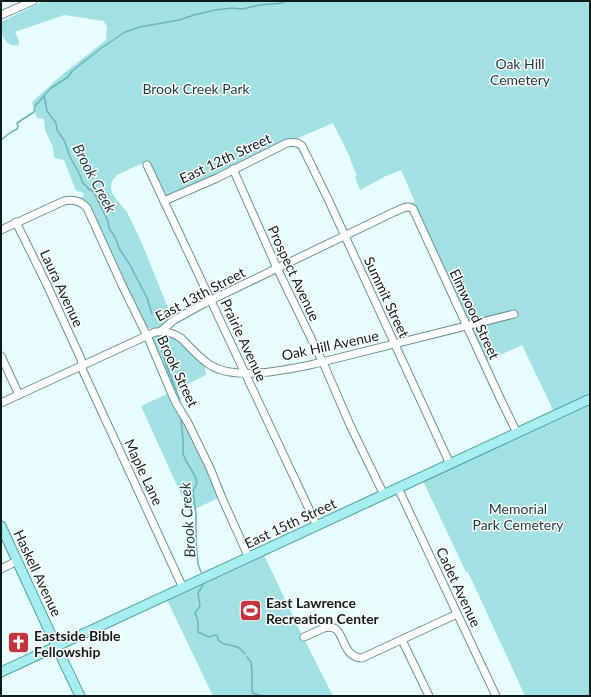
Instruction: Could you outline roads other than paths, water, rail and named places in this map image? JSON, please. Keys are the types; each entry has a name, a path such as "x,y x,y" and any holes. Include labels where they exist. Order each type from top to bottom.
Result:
{"main road":[{"name":"East 15th Street","path":"1,672 590,399"},
{"name":"Haskell Avenue","path":"1,526 80,696"}],"street":[{"path":"1,15 33,1"},
{"name":"East 12th Street","path":"164,201 217,178 287,143 298,143"},
{"name":"Summit Street","path":"298,143 304,149 450,464"},
{"name":"Prairie Avenue","path":"147,165 317,526"},
{"name":"Prospect Avenue","path":"233,169 277,268 384,495"},
{"name":"Brook Street","path":"16,222 60,202 68,200 76,200 87,208 147,336 176,403 188,423 210,468 249,558"},
{"name":"East 13th Street","path":"1,403 161,331 174,320 210,300 394,212 408,206 410,207"},
{"name":"Elmwood Street","path":"410,207 517,433"},
{"path":"1,230 16,222"},
{"name":"Laura Avenue","path":"16,222 81,359 82,366"},
{"name":"Oak Hill Avenue","path":"161,331 170,332 181,338 204,360 217,369 232,373 245,373 286,369 322,362 514,314"},
{"path":"1,356 20,395"},
{"name":"Maple Lane","path":"82,366 183,588"},
{"name":"Cadet Avenue","path":"398,488 496,696"},
{"path":"1,569 17,561"},
{"path":"304,637 324,628 334,628 339,633 350,654 354,657 362,658 457,614"},
{"path":"402,640 429,696"}],"waterway":[{"path":"1,140 17,129 17,123 34,112 35,106 51,88 68,77 72,71 100,49 125,32 140,27 179,20 215,10 232,8 242,9 260,5 283,3 285,1"},
{"name":"Brook Creek","path":"44,95 47,111 56,123 57,130 64,140 70,157 83,183 94,192 108,221 109,228 147,298 152,314"},
{"name":"Brook Creek","path":"160,345 180,400"},
{"name":"Brook Creek","path":"181,421 183,453 197,483 193,491 196,515 198,564 201,572"},
{"name":"Brook Creek","path":"203,585 198,593 200,606 195,613 198,621 198,632 209,637 216,635 220,642 238,647 245,654"},
{"name":"Brook Creek","path":"247,657 251,662 252,691 253,693 261,696"}],"place":[{"name":"East Lawrence Recreation Center","path":"250,610"},
{"name":"Eastside Bible Fellowship","path":"18,643"}],"park label":[{"name":"Oak Hill Cemetery","path":"520,72"},
{"name":"Brook Creek Park","path":"196,88"},
{"name":"Memorial Park Cemetery","path":"518,516"}]}
